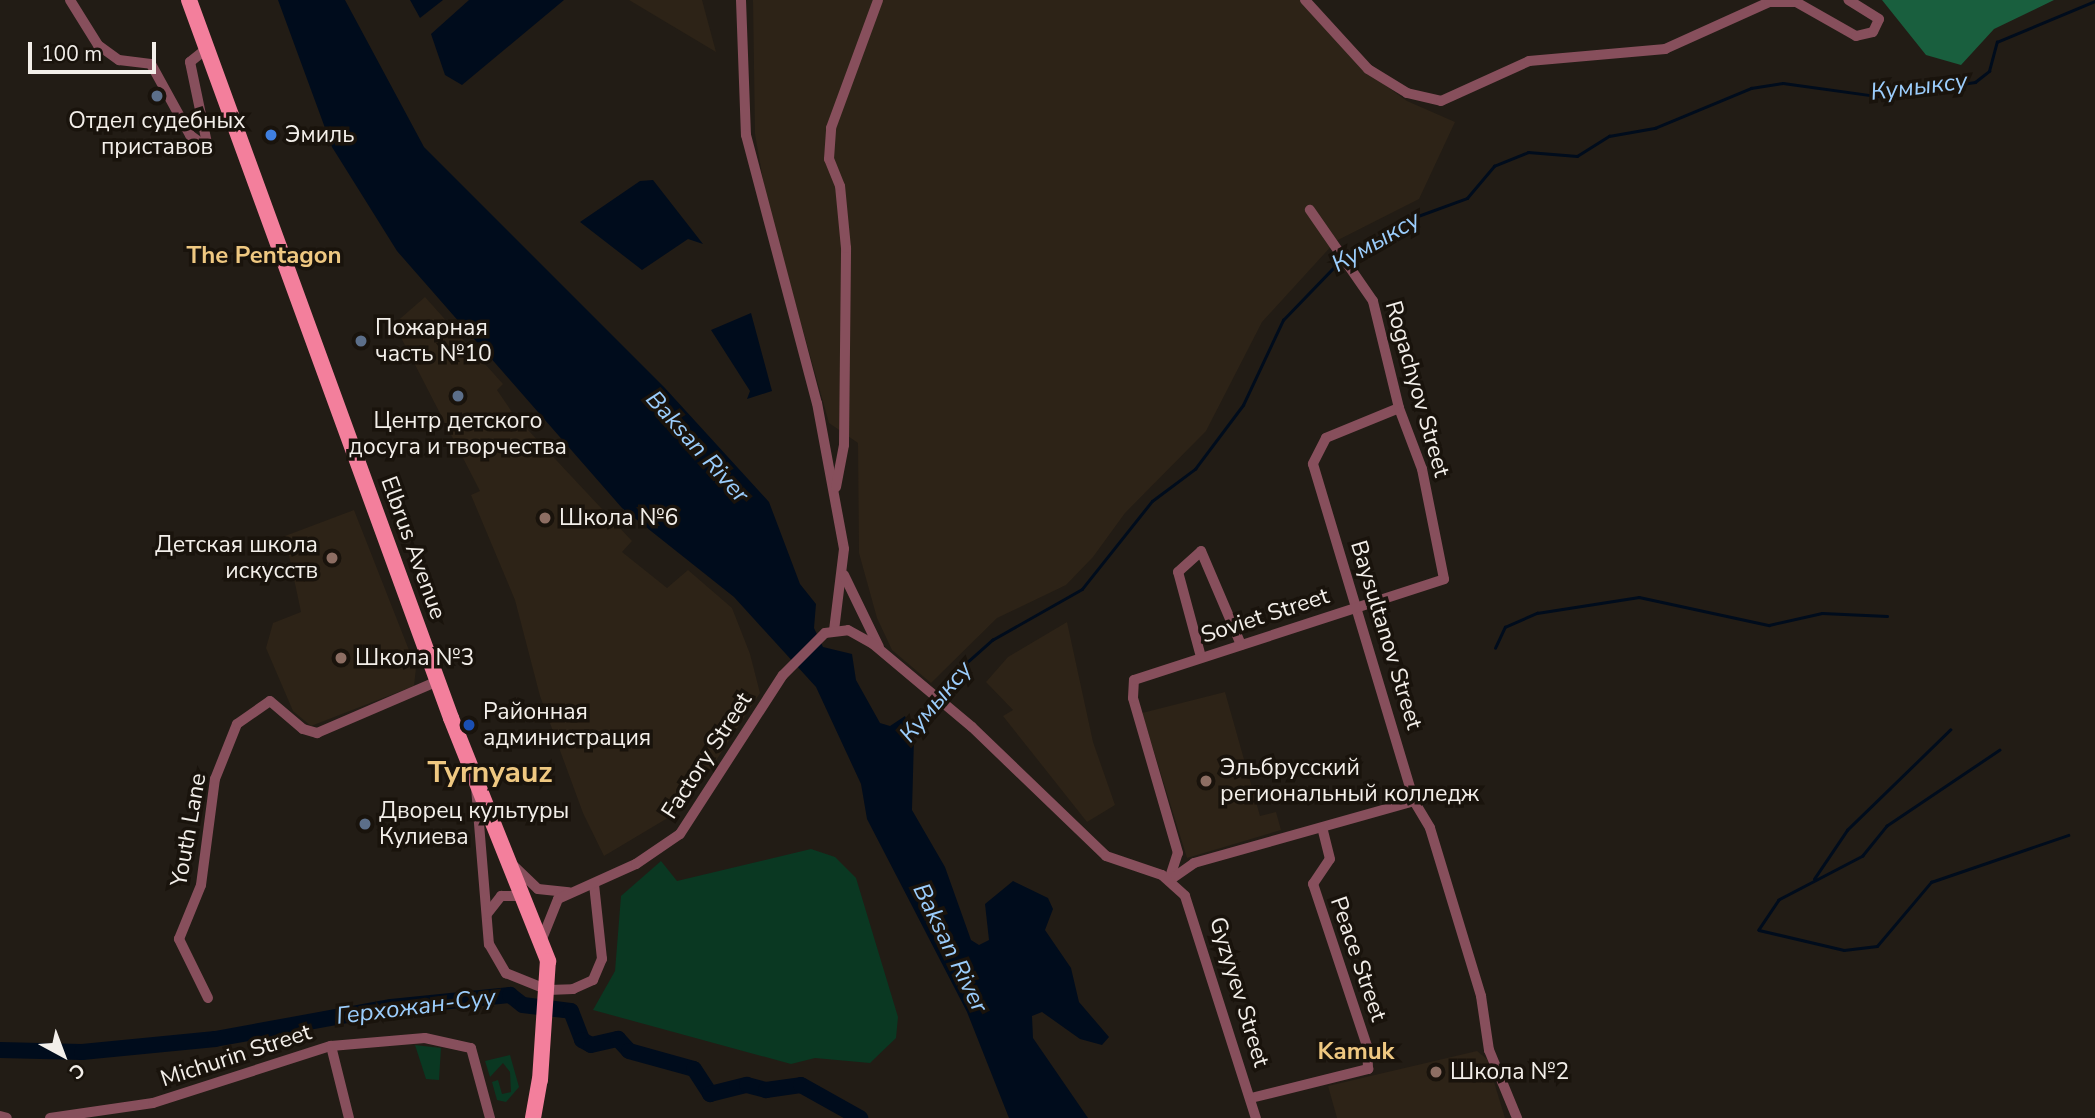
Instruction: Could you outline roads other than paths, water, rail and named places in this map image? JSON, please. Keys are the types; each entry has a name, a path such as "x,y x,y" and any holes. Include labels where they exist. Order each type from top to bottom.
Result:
{"main road":[{"name":"Elbrus Avenue","path":"189,0 438,681 542,939 548,961 541,1080 533,1118"}],"street":[{"path":"71,0 97,45 119,60 151,64 190,135 208,148 190,62 206,49"},
{"path":"741,0 746,135 835,491 844,575 882,651"},
{"path":"835,491 844,445 846,248 840,186 829,159 831,128 878,0"},
{"path":"1306,0 1368,69 1407,93 1441,101 1529,61 1665,49 1769,2 1796,2 1856,36 1873,32 1879,19 1848,0"},
{"name":"Rogachyov Street","path":"1310,210 1329,245 1373,301 1399,408 1422,469 1444,574"},
{"name":"Baysultanov Street","path":"1399,408 1325,438 1314,457 1414,801 1430,828 1481,996 1489,1050 1517,1118"},
{"path":"1201,657 1178,572 1201,551 1241,645"},
{"name":"Soviet Street","path":"1169,880 1178,853 1133,683 1201,657 1356,607 1429,588 1443,582 1444,574"},
{"path":"844,575 829,632 855,633 882,651 944,704 1106,856 1169,880 1194,863 1414,801"},
{"name":"Factory Street","path":"569,892 594,884 654,854 688,826 792,665 829,632"},
{"name":"Youth Lane","path":"208,998 179,939 201,885 215,779 237,724 270,701 303,729 317,733 438,681"},
{"path":"476,779 490,950 506,973 548,990 579,988 593,980 602,960 594,884"},
{"name":"Peace Street","path":"1251,1098 1368,1069 1367,1046 1313,884 1330,859 1322,828"},
{"path":"514,866 538,889 569,892"},
{"name":"Gyzyyev Street","path":"1169,880 1197,915 1256,1118"},
{"path":"542,939 550,908 569,892"},
{"path":"487,914 507,894 528,900"},
{"name":"Michurin Street","path":"50,1118 113,1114 331,1046 396,1038 461,1041 474,1054 490,1118"},
{"path":"331,1046 348,1118"},
{"path":"0,1116 7,1118"}],"water":[{"name":"Baksan River","path":"278,0 345,0 424,147 664,387 769,502 800,584 816,604 814,628 823,647 852,654 856,680 880,723 890,726 905,716 914,739 912,810 945,867 971,940 979,945 989,940 985,904 1013,881 1048,898 1053,909 1045,930 1071,968 1079,1002 1109,1037 1102,1045 1080,1039 1042,1012 1032,1016 1033,1038 1088,1118 1009,1118 967,1012 867,819 861,784 816,687 734,597 622,508 397,251 332,147"},
{"path":"410,0 443,0 420,18"},
{"path":"469,0 564,0 462,85 445,75 431,34"},
{"path":"653,180 703,244 688,239 642,270 580,222 640,181"},
{"path":"751,313 772,391 747,399 750,391 711,330"}],"waterway":[{"name":"Кумыксу","path":"1346,257 1407,220 1467,198 1494,166 1528,152 1577,156 1609,136 1655,128 1751,88 1783,83 1877,96 1975,82 1989,71 1997,42 2095,1"},
{"name":"Кумыксу","path":"910,735 955,673 992,640 1082,589 1152,501 1195,469 1243,405 1283,320 1341,260"},
{"path":"1495,648 1505,627 1537,613 1639,597 1769,625 1822,613 1887,616"},
{"path":"1814,879 1847,830 1950,730"},
{"path":"2000,750 1887,826 1863,856 1779,900 1759,930 1844,950 1877,946 1931,882 2068,835"},
{"name":"Герхожан-Суу","path":"0,1050 82,1052 215,1039 391,1007 510,995 523,1005 571,1011 582,1040 591,1045 618,1039 629,1051 694,1069 710,1094 747,1085 766,1090 801,1085 860,1118"}],"place":[{"name":"Отдел судебных приставов","path":"157,96"},
{"name":"Эмиль","path":"271,135"},
{"name":"Пожарная часть №10","path":"361,341"},
{"name":"Центр детского досуга и творчества","path":"458,396"},
{"name":"Школа №6","path":"545,518"},
{"name":"Детская школа искусств","path":"332,558"},
{"name":"Школа №3","path":"341,658"},
{"name":"Районная администрация","path":"469,725"},
{"name":"Эльбрусский региональный колледж","path":"1206,781"},
{"name":"Дворец культуры Кулиева","path":"365,824"},
{"name":"Школа №2","path":"1436,1072"}],"district":[{"name":"The Pentagon","path":"264,256"},
{"name":"Tyrnyauz","path":"490,773"},
{"name":"Kamuk","path":"1356,1052"}]}
